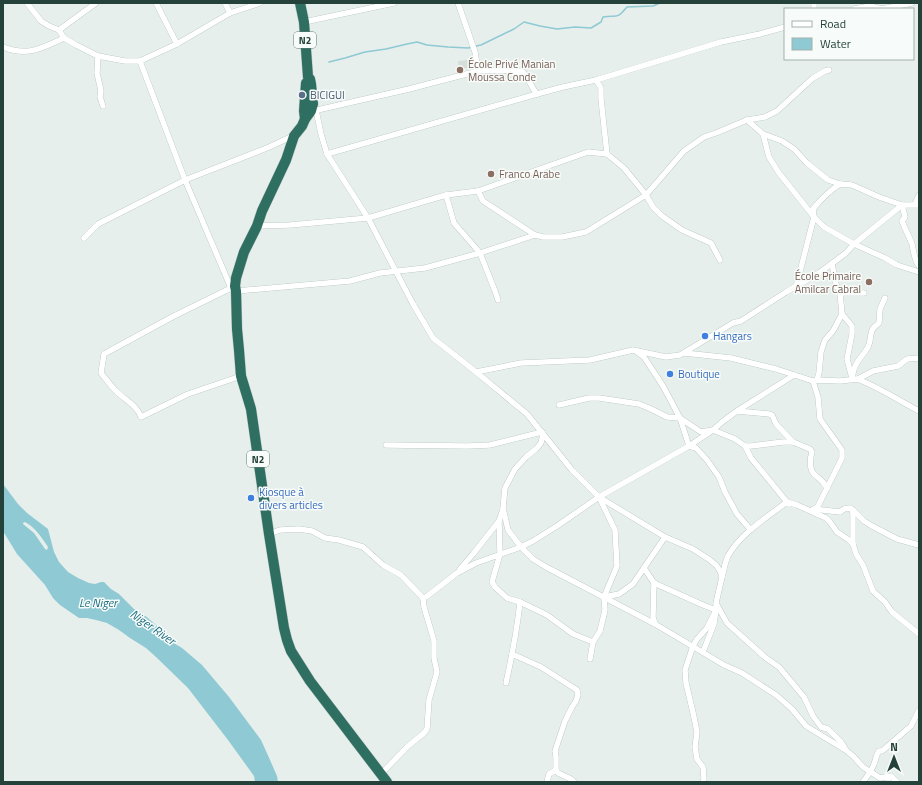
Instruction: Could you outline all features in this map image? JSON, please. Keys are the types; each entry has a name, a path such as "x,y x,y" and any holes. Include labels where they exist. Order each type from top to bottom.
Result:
{"highway":[{"name":"N2","path":"300,3 304,22 308,77 311,84 313,104 302,126 294,136 286,160 244,252 236,278 233,290 241,376 251,409 284,628 291,651 310,681 384,778"}],"street":[{"path":"27,3 41,21 59,30 64,38 76,46 98,56 125,61 140,61 177,44 230,13 260,3"},
{"path":"59,30 96,3"},
{"path":"156,3 177,44"},
{"path":"225,3 230,13"},
{"path":"304,22 394,3"},
{"path":"458,3 475,52 478,71"},
{"path":"887,8 912,3"},
{"path":"859,8 870,6 878,8"},
{"path":"327,154 537,94 596,80 721,42 784,27"},
{"path":"3,47 13,51 27,51 42,48 64,38"},
{"path":"98,56 98,73 101,91 100,97 103,106"},
{"path":"140,61 185,180 233,290"},
{"path":"537,94 531,87 529,79 523,72 499,70 478,71 309,113 321,134 327,154 368,218 413,304 433,338 527,414 572,470 599,497 665,537 693,549 710,560 717,566 722,577"},
{"path":"478,191 483,201 535,235 543,237 562,237 586,232 646,195 684,151 704,137 747,120 764,117 777,111 813,78 829,70"},
{"path":"596,80 601,88 607,154"},
{"path":"747,120 763,134 782,141 794,149 807,163 828,180 840,184 852,185 902,205 917,205 919,195"},
{"path":"763,134 768,157 783,179 824,227 854,244 897,265 919,272"},
{"path":"84,238 98,224 185,180 294,136"},
{"path":"257,226 290,225 368,218 446,195 478,191 588,152 607,154 624,168 646,195 653,207 662,216 682,230 711,243 720,260"},
{"path":"796,287 814,217 813,209 827,192 840,184"},
{"path":"446,195 454,222 480,253 498,300"},
{"path":"476,372 521,363 590,360 633,350 666,357 680,355 820,274 902,205"},
{"path":"902,205 905,217 902,221 912,245 916,262 919,266"},
{"path":"241,376 188,394 141,417 136,409 116,391 101,374 104,354 174,316 233,290 350,281 380,273 425,268 480,253 535,235"},
{"path":"815,509 818,506 842,458 842,450 820,419 815,381 819,373 821,352 825,340 833,331 842,314 840,293 836,284 832,264"},
{"path":"840,293 864,293"},
{"path":"852,378 856,363 869,346 870,336 874,326 879,323 880,309 884,298"},
{"path":"842,314 852,326 847,359 852,378"},
{"path":"633,350 644,357 663,386 680,418 688,446"},
{"path":"684,353 731,358 776,369 815,381 858,380 873,371 898,366 907,359 919,358"},
{"path":"423,598 457,573 476,563 521,547 557,526 599,497 688,446 713,430 737,411 794,375"},
{"path":"852,378 890,394 919,411"},
{"path":"559,405 589,398 639,404 667,417 680,418 701,432 713,430 735,439 745,446 751,458 788,502 826,518 836,532 853,544"},
{"path":"737,411 772,415 776,424 793,442"},
{"path":"386,445 490,445 542,433"},
{"path":"542,433 540,443 536,449 515,469 505,488 503,508 499,521 500,554 492,582 495,587 507,598 520,602 547,615 573,634 593,642"},
{"path":"745,446 793,442 810,449 812,452 810,456 810,465 813,473 824,483 827,488"},
{"path":"688,446 696,448 707,460 719,477 737,514 750,529"},
{"path":"590,659 593,642 600,631 605,610 604,597 617,566 616,530 599,497"},
{"path":"703,652 714,624 716,603 728,556 750,529 788,502"},
{"path":"503,508 508,530 521,547 533,558 546,567 655,624 724,665 742,673 776,694 792,709 806,726 847,751 870,772 880,778 891,776 897,782"},
{"path":"808,510 815,509 840,512 844,509 850,508 873,527 897,539 919,545"},
{"path":"852,509 853,544 873,591 885,602 892,612 919,634"},
{"path":"457,573 499,521"},
{"path":"269,534 280,530 299,529 312,531 325,538 339,540 363,547 383,565 401,575 423,598 424,607 434,641 434,658 437,672 429,700 427,729 408,746 384,778"},
{"path":"604,597 619,594 633,584 665,537"},
{"path":"644,568 654,583 703,606 716,610"},
{"path":"654,583 653,617 655,624"},
{"path":"506,683 517,629 520,602"},
{"path":"716,603 727,623 766,658 779,667 804,697 813,716 821,727 828,729 841,742 847,751"},
{"path":"703,782 703,767 697,759 695,747 697,732 686,683 685,670 693,646 707,628 716,610"},
{"path":"512,654 541,667 577,690 578,695 576,701 565,721 557,741 555,751 556,770 558,773 574,782"},
{"path":"863,782 875,762 877,753 882,751 911,726 919,711"},
{"path":"547,782 549,774 556,770"}],"shaded area":[{"path":"468,60 469,68 459,69 458,61"}],"water":[{"name":"Le Niger","path":"3,484 27,513 48,529 54,552 59,562 68,572 89,583 95,584 104,582 134,609 142,613 157,626 172,642 182,648 202,665 229,697 261,740 277,776 278,782 255,782 254,776 188,688 146,648 107,623 87,618 79,618 60,605 53,598 45,585 17,554 3,531","holes":["25,522 29,524 48,547 47,550 34,533 23,523"]}],"waterway":[{"path":"476,46 514,29 524,22 557,29 575,27 591,28 601,22 603,17 618,16 627,7 653,6 660,3"},
{"path":"329,62 365,52 417,42 427,45 448,47 472,47"}],"place":[{"name":"École Privé Manian Moussa Conde","path":"460,70"},
{"name":"BICIGUI","path":"302,95"},
{"name":"Franco Arabe","path":"491,174"},
{"name":"École Primaire Amilcar Cabral","path":"869,282"},
{"name":"Hangars","path":"705,336"},
{"name":"Boutique","path":"670,374"},
{"name":"Kiosque à divers articles","path":"251,498"}],"water label":[{"name":"Niger River","path":"153,627"}]}
